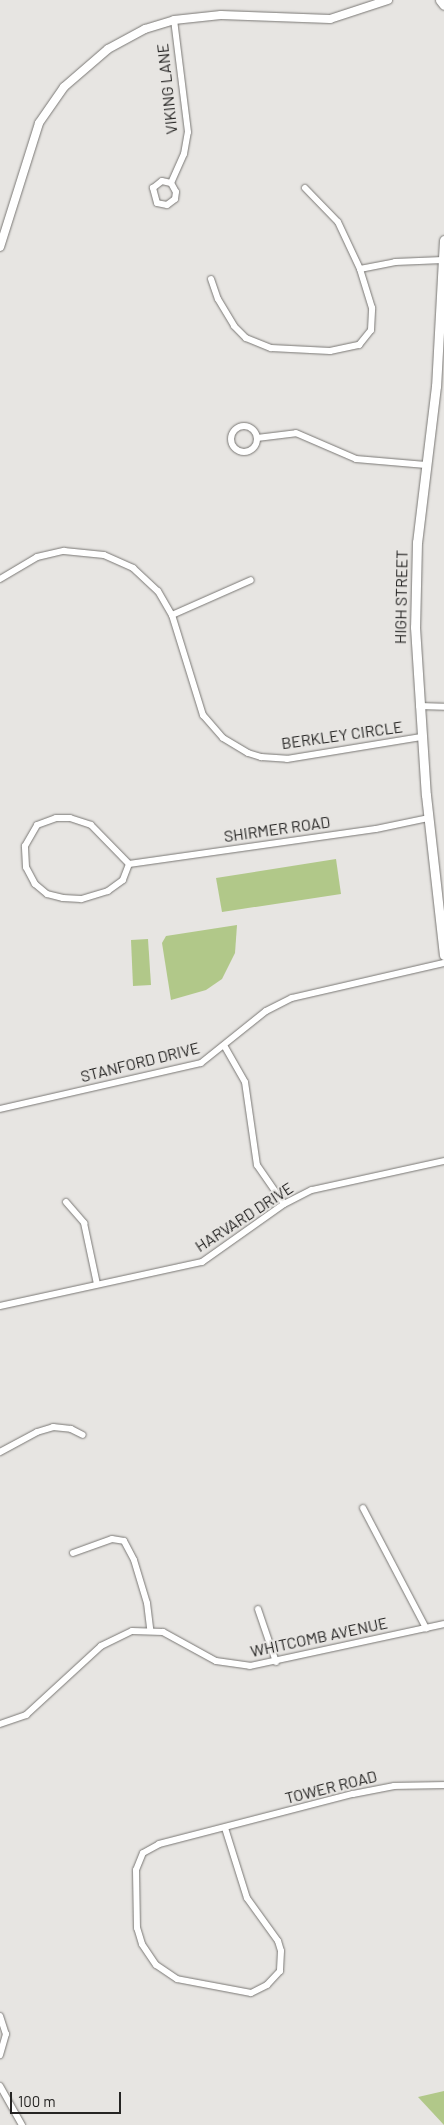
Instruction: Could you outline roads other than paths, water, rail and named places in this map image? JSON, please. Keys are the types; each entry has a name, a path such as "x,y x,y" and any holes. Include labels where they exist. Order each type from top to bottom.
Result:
{"main road":[{"path":"440,0 444,5"},
{"name":"HIGH STREET","path":"444,240 439,352 416,568 421,737 428,818 441,899 444,955"}],"street":[{"path":"367,9 373,0"},
{"path":"0,247 34,135 54,99 78,73 108,49 145,29 174,20 222,15 315,20 347,16 388,0"},
{"name":"VIKING LANE","path":"171,183 184,154 188,132 174,20"},
{"path":"211,279 218,300 234,326 246,338 271,348 330,351 358,345 371,330 372,308 360,269 338,222 305,188"},
{"path":"360,269 395,262 443,260"},
{"path":"241,427 250,428 257,438 255,446 249,451 237,450 232,443 234,431 241,427"},
{"path":"257,438 296,433 356,459 426,465"},
{"name":"BERKLEY CIRCLE","path":"0,578 26,562 52,552 74,551 104,555 133,568 158,591 172,615 204,715 212,728 233,746 261,757 287,759 421,737"},
{"path":"172,615 251,580"},
{"path":"419,706 444,707"},
{"path":"56,818 70,818 91,825 129,864 123,880 108,891 81,898 56,897 40,889 29,875 25,846 37,825 56,818"},
{"name":"SHIRMER ROAD","path":"129,864 376,829 428,818"},
{"name":"STANFORD DRIVE","path":"0,1109 190,1067 201,1063 225,1047 266,1011 292,998 444,963"},
{"path":"225,1047 245,1082 257,1165 284,1204"},
{"name":"HARVARD DRIVE","path":"0,1306 208,1260 284,1204 329,1185 444,1161"},
{"path":"66,1202 84,1223 97,1284"},
{"path":"0,1452 37,1432 53,1427 71,1428 83,1435"},
{"path":"363,1508 426,1628"},
{"path":"72,1553 112,1539 124,1541 147,1603 150,1629"},
{"path":"258,1609 276,1662"},
{"name":"WHITCOMB AVENUE","path":"0,1724 26,1715 110,1640 132,1631 150,1629 170,1634 216,1661 250,1666 276,1662 444,1624"},
{"name":"TOWER ROAD","path":"225,1828 247,1898 278,1941 281,1952 280,1971 267,1986 252,1992 187,1981 165,1972 147,1953 137,1928 136,1870 139,1857 159,1844 385,1787 444,1785"},
{"path":"0,2016 6,2034 0,2055"},
{"path":"0,2086 22,2125"}]}
